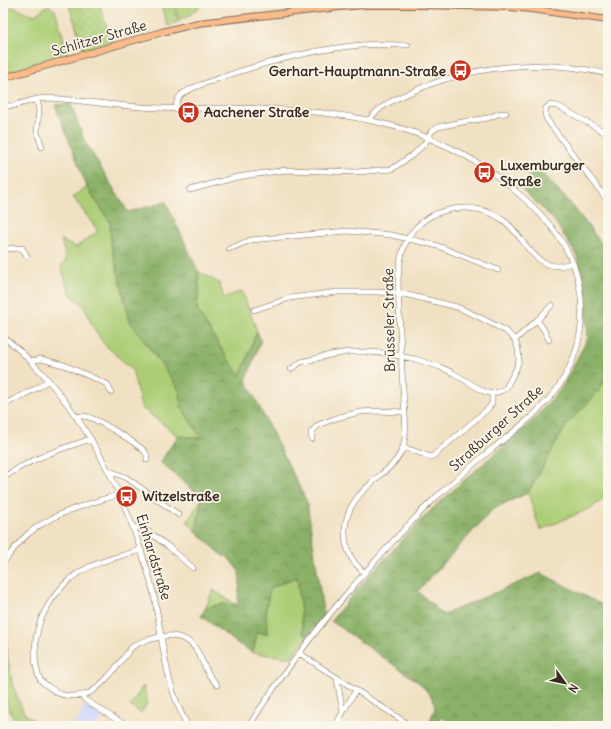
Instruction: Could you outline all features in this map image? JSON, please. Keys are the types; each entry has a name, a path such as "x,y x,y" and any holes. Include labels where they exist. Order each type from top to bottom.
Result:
{"main road":[{"name":"Schlitzer Straße","path":"3,78 198,23 339,7 377,4 510,7 608,20"}],"street":[{"path":"176,109 178,98 184,92 204,83 259,65 331,49 363,45 408,45"},
{"path":"369,120 379,108 402,96 429,85 472,72 502,67 535,66 580,68 608,74"},
{"name":"Straßburger Straße","path":"3,105 17,106 37,99 53,98 119,106 176,109 220,108 302,111 342,115 399,128 428,137 449,147 477,162 496,175 521,195 554,229 564,244 572,263 582,302 581,324 574,357 567,373 558,387 532,416 457,479 399,534 327,617 268,695 249,726"},
{"path":"37,99 39,110 37,132 42,147"},
{"path":"608,134 558,106 550,106 546,108 546,118 608,201"},
{"path":"190,190 237,177 286,170 357,172 392,169 421,148 431,132 438,127 488,118 506,113"},
{"name":"Brüsseler Straße","path":"364,573 353,559 346,544 345,534 347,515 362,492 398,458 403,447 404,412 398,293 399,265 402,251 408,238 423,222 439,213 455,208 477,209 492,213 504,221 518,235 531,252 543,263 560,266 572,263"},
{"path":"229,249 251,240 347,231 408,238 438,246 498,270"},
{"path":"3,249 22,248 27,256"},
{"path":"254,310 290,298 357,291 398,293 421,297 458,307 506,331 515,340 519,360 506,388 492,394 483,391 440,367 402,355 348,352 301,362 291,369"},
{"path":"515,340 552,305"},
{"path":"537,320 549,340"},
{"name":"Einhardstraße","path":"3,336 31,361 48,380 76,417 91,439 120,494 141,550 152,589 170,684 178,708 188,726"},
{"path":"31,361 41,359 64,365 107,384 111,392"},
{"path":"3,405 39,387 48,380"},
{"path":"403,447 431,457 433,456 489,408 492,403 492,394"},
{"path":"312,439 311,433 318,425 336,418 360,412 404,412"},
{"path":"76,417 88,416 101,422 140,448 146,454 147,460"},
{"path":"3,478 17,468 35,460 91,439"},
{"path":"108,470 127,478 179,515"},
{"path":"3,563 18,543 46,522 74,509 120,494"},
{"path":"133,527 145,529 193,568"},
{"path":"141,550 92,566 74,576 54,597 39,626 36,639 35,663 40,679 48,687 60,694 74,696 88,693 101,683 132,648 146,640 168,636 180,637 193,645 199,653 208,674 217,685"},
{"path":"299,653 411,726"},
{"path":"337,679 343,713"},
{"path":"335,726 356,690"},
{"path":"81,695 85,700 127,726"}],"shaded area":[{"path":"83,704 103,717 97,726 72,726 79,719"}],"green space":[{"path":"3,3 35,15 48,5 55,10 69,56 3,74"},
{"path":"68,3 99,3 112,42 84,51"},
{"path":"160,3 173,3 178,22 168,26"},
{"path":"175,3 204,3 191,14 179,20"},
{"path":"71,104 84,140 128,212 166,202 198,271 199,287 197,310 240,375 257,331 261,340 246,380 307,502 323,611 325,613 308,636 303,633 297,577 270,588 266,609 267,634 257,632 253,653 201,616 205,609 213,606 237,605 240,582 239,571 226,555 224,557 196,531 202,498 160,462 178,436 201,438 181,406 180,391 130,321 111,244 110,222 87,187 55,105"},
{"path":"535,166 572,205 608,252 608,375 598,393 567,424 528,493 494,508 418,591 443,615 541,573 608,608 608,726 458,726 441,717 436,726 428,726 435,708 433,699 421,684 331,621 359,587 435,506 531,422 561,389 588,338 585,286 577,256 554,220 521,188"},
{"path":"87,187 110,222 111,244 130,321 180,391 181,406 202,439 178,436 141,407 132,369 104,344 92,325 83,305 70,293 61,267 66,260 61,239 76,247 98,231 73,197"},
{"path":"198,271 219,283 224,298 242,291 257,331 240,376 197,310 199,287"},
{"path":"608,375 608,496 591,508 540,530 528,493 567,424 598,393"},
{"path":"202,498 196,531 187,522"},
{"path":"297,577 303,633 308,636 291,657 253,653 257,632 267,634 266,609 270,588"},
{"path":"213,590 237,605 222,604 205,609"},
{"path":"3,629 6,631 8,661 13,686 24,713 41,726 19,726 10,712 5,696 3,695"},
{"path":"143,686 148,702 141,713 130,706"}],"place":[{"name":"Gerhart-Hauptmann-Straße","path":"461,71"},
{"name":"Aachener Straße","path":"188,112"},
{"name":"Luxemburger Straße","path":"484,173"},
{"name":"Witzelstraße","path":"126,496"}]}
